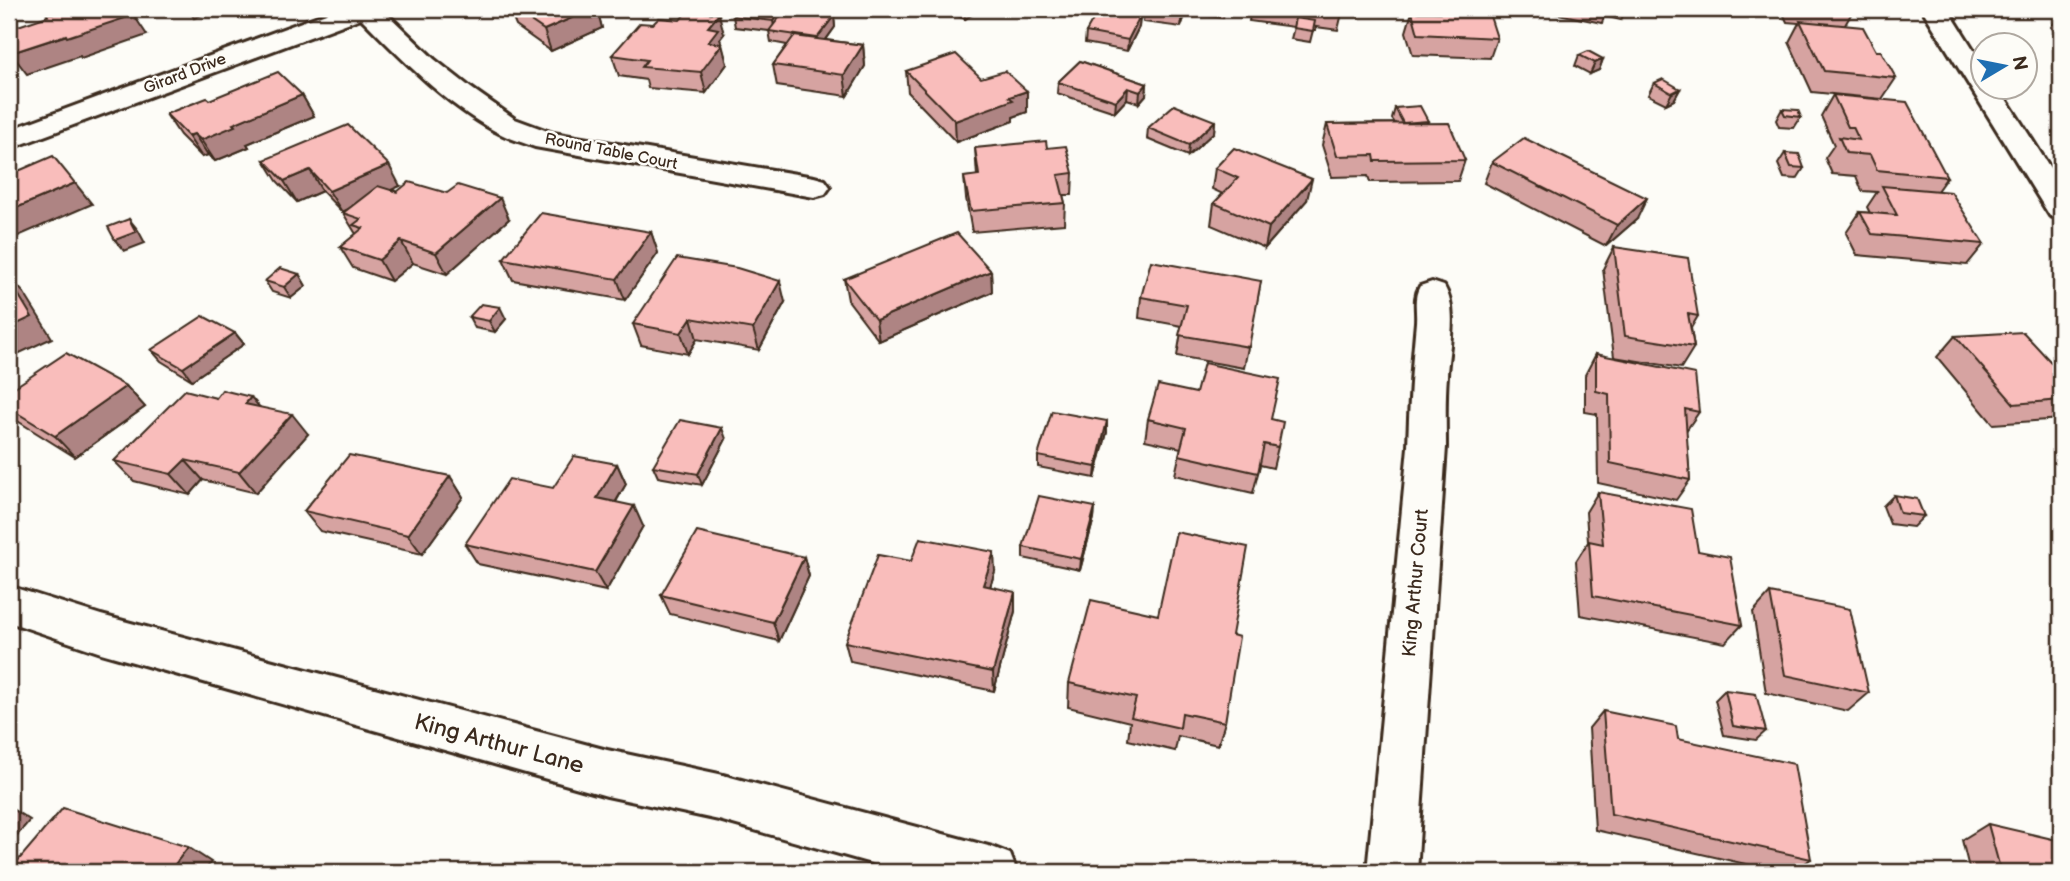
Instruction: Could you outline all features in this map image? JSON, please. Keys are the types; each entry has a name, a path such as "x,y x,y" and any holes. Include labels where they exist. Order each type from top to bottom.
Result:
{"street":[{"name":"Girard Drive","path":"9,140 361,9"},
{"name":"Round Table Court","path":"367,9 424,65 505,125 546,141 814,187"},
{"path":"1935,9 1968,61"},
{"path":"1994,102 2061,209"},
{"name":"King Arthur Court","path":"1392,872 1427,447 1428,378 1434,318 1432,294"},
{"name":"King Arthur Lane","path":"9,604 114,637 607,773 719,797 992,872"}],"building":[{"path":"513,9 592,9 544,30"},
{"path":"739,9 781,9 773,21 733,16"},
{"path":"786,9 834,16 817,38 769,31"},
{"path":"1099,9 1140,16 1128,40 1086,32"},
{"path":"688,10 719,14 708,27 718,29 708,42 722,44 701,72 642,67 647,60 612,55 640,23 653,24 659,18 680,20"},
{"path":"1412,12 1489,13 1497,38 1418,34"},
{"path":"46,13 134,15 11,53 9,29 48,16"},
{"path":"1295,18 1315,21 1313,31 1293,28"},
{"path":"1800,21 1863,27 1876,51 1881,51 1896,78 1824,71"},
{"path":"794,36 863,45 844,75 773,65"},
{"path":"1588,51 1603,59 1595,63 1579,55"},
{"path":"956,54 981,78 1005,71 1027,91 1009,97 1013,100 955,121 906,71"},
{"path":"1080,61 1147,84 1140,92 1128,88 1116,101 1058,82"},
{"path":"278,72 302,95 201,140 194,134 188,136 166,114 207,98 209,100"},
{"path":"1663,79 1680,89 1672,93 1654,83"},
{"path":"1833,95 1907,102 1947,177 1877,170 1870,155 1846,153 1839,137 1859,140 1853,127 1848,127"},
{"path":"1174,105 1215,121 1189,145 1148,128"},
{"path":"1420,106 1428,121 1403,123 1395,108"},
{"path":"1782,109 1798,110 1801,117 1785,115"},
{"path":"1449,123 1465,160 1375,161 1374,155 1337,156 1327,124"},
{"path":"348,125 389,165 329,191 310,170 284,181 264,160"},
{"path":"1524,138 1647,198 1617,225 1492,162"},
{"path":"1046,141 1047,148 1066,146 1073,173 1058,175 1065,203 971,211 964,177 979,175 975,148"},
{"path":"1234,148 1312,179 1269,227 1214,203 1238,178 1215,168"},
{"path":"1785,153 1799,154 1804,168 1791,167"},
{"path":"53,156 75,183 9,211 9,175"},
{"path":"409,182 447,193 458,185 500,198 436,253 401,241 379,260 340,247 363,228 353,225 361,219 343,213 378,186 397,192"},
{"path":"1882,186 1951,192 1984,244 1872,234 1860,212 1897,215"},
{"path":"541,213 651,232 617,279 503,259"},
{"path":"129,219 136,232 115,240 108,227"},
{"path":"957,233 991,271 876,320 844,279"},
{"path":"1614,247 1688,258 1698,316 1688,314 1694,347 1625,336"},
{"path":"677,258 737,268 780,281 753,329 691,318 681,333 633,324"},
{"path":"1151,261 1261,281 1249,347 1179,335 1187,305 1141,297"},
{"path":"280,268 299,274 284,287 265,281"},
{"path":"9,279 32,317 9,328"},
{"path":"481,304 500,307 489,321 469,317"},
{"path":"203,316 235,333 183,368 151,350"},
{"path":"2023,332 2061,373 2061,400 2014,404 1955,336"},
{"path":"66,353 126,386 55,436 9,408 9,391"},
{"path":"1596,354 1695,374 1699,412 1685,409 1690,480 1610,463 1609,394 1596,391"},
{"path":"1204,363 1280,379 1271,419 1283,422 1278,447 1264,444 1258,473 1179,455 1186,428 1148,419 1158,385 1196,393"},
{"path":"185,390 216,398 222,390 251,397 245,404 292,414 239,472 185,460 171,474 114,461"},
{"path":"1052,411 1107,421 1096,467 1038,456"},
{"path":"680,420 722,428 698,474 653,466"},
{"path":"349,455 450,476 408,535 304,511"},
{"path":"574,456 617,464 597,498 634,506 595,572 465,544 509,479 553,488"},
{"path":"1598,492 1691,509 1698,551 1730,557 1742,625 1593,596 1589,541 1603,544"},
{"path":"1894,495 1917,499 1924,516 1900,513"},
{"path":"1039,496 1095,507 1081,559 1023,547"},
{"path":"697,532 804,557 773,622 661,595"},
{"path":"1176,532 1248,547 1232,635 1239,637 1225,722 1182,713 1180,728 1131,717 1136,698 1069,683 1091,600 1158,615"},
{"path":"920,538 994,552 983,585 1015,592 993,672 845,642 878,555 911,561"},
{"path":"1770,593 1850,609 1869,693 1785,675"},
{"path":"1725,690 1756,694 1766,731 1733,726"},
{"path":"1603,711 1676,726 1678,739 1794,764 1811,859 1611,814"},
{"path":"63,808 188,847 169,872 9,872"},
{"path":"1988,824 2061,841 2061,872 2001,872"}]}
